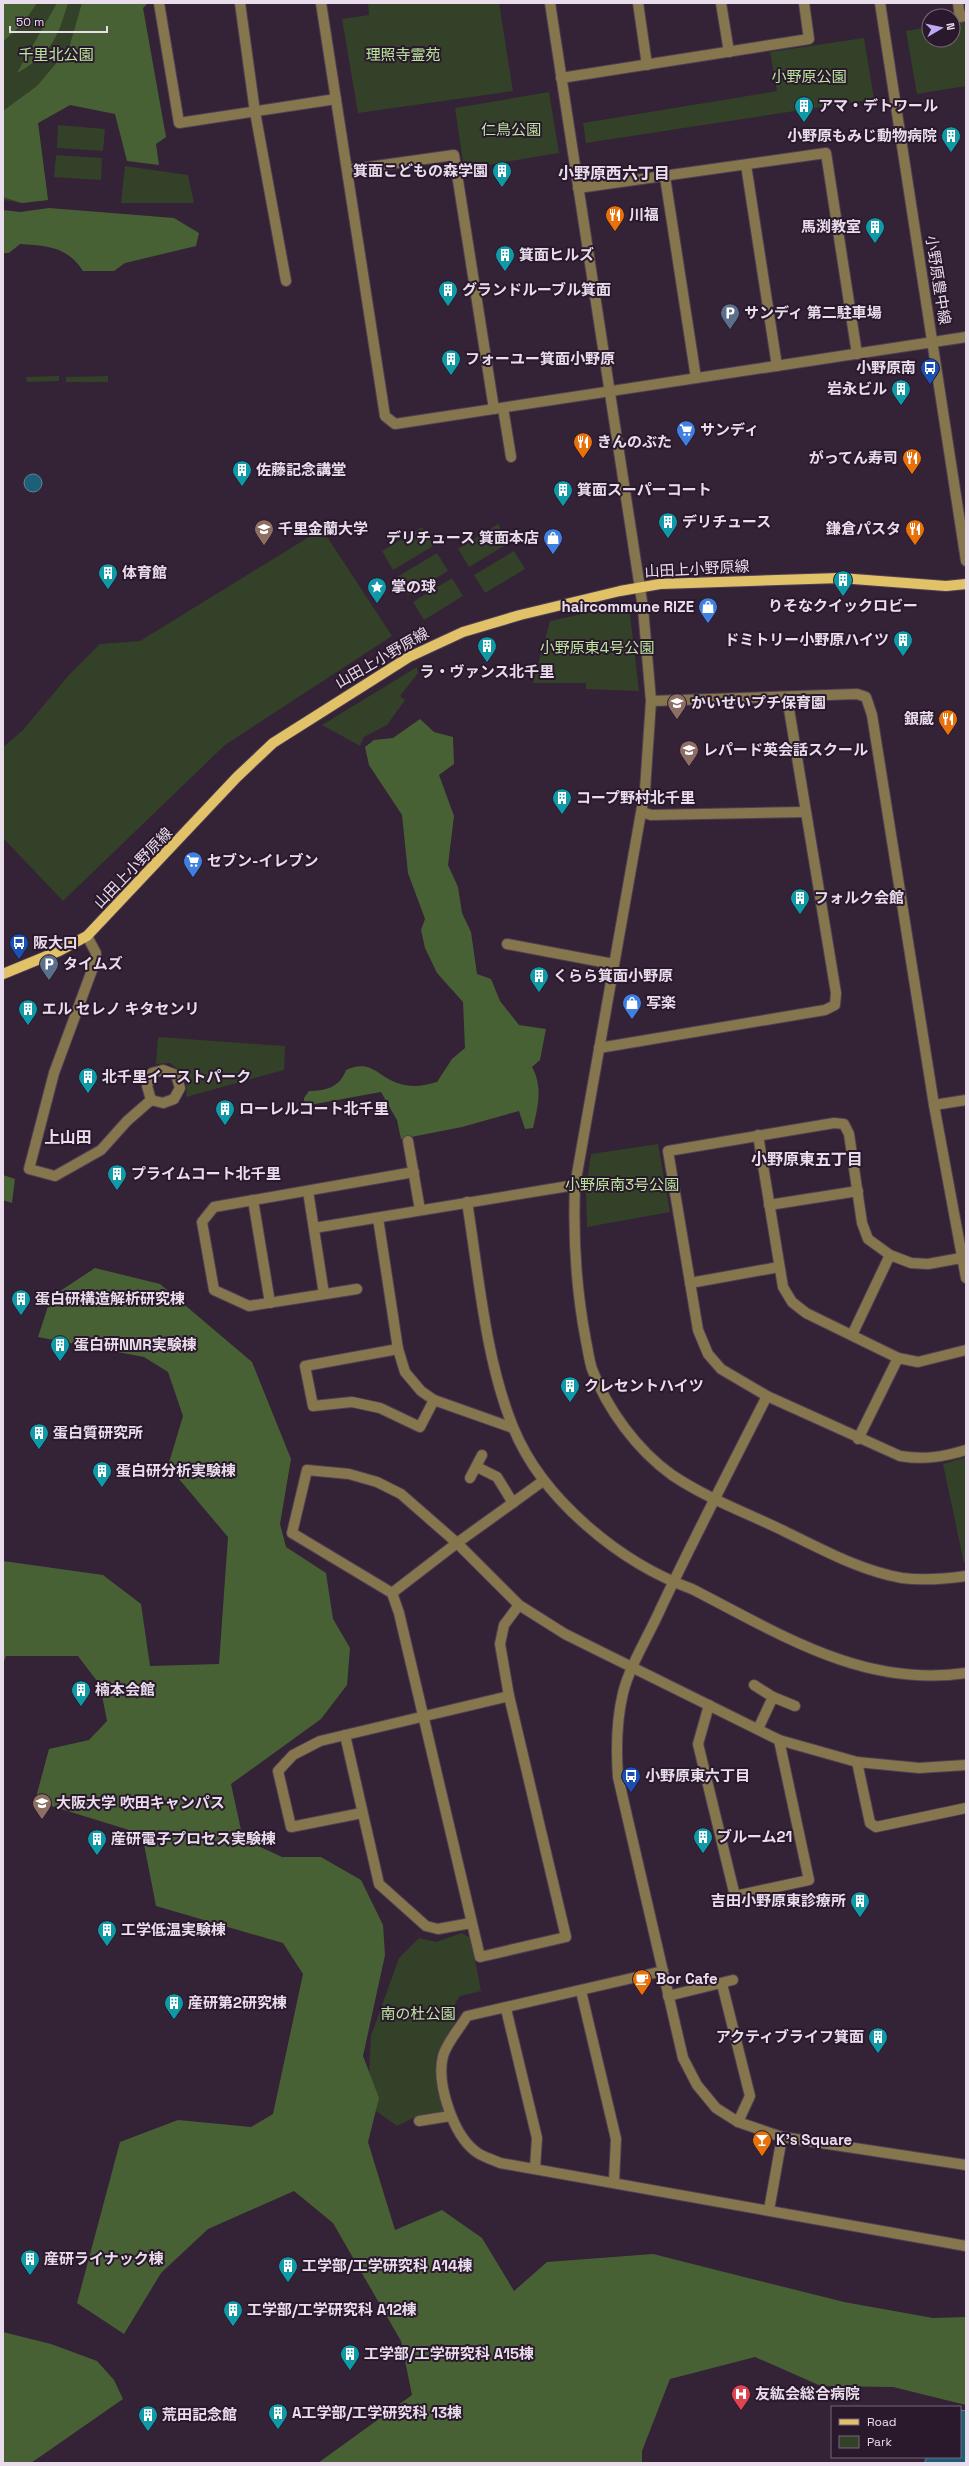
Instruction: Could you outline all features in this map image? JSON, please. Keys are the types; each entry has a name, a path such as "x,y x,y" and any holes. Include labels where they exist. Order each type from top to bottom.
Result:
{"main road":[{"name":"山田上小野原線","path":"3,974 59,952 88,936 255,759 273,743 409,657 463,632 520,615 639,587 668,584 840,578 946,586 966,584"}],"street":[{"path":"159,3 179,123 336,99"},
{"path":"240,3 255,112 286,281"},
{"path":"321,3 385,416 396,424 966,337"},
{"path":"550,3 649,656 651,701 650,742 642,812 613,964 575,1185 576,1274 592,1368 614,1413 642,1448 672,1475 716,1498 870,1570 902,1578 931,1580 966,1576"},
{"path":"638,3 647,65"},
{"path":"721,3 729,52"},
{"path":"561,78 809,39 804,3"},
{"name":"小野原豊中線","path":"880,3 966,562"},
{"path":"958,3 960,17 966,16"},
{"path":"578,188 654,176 664,177 826,153 857,354"},
{"path":"348,170 454,155 499,409 511,458"},
{"path":"746,165 777,366"},
{"path":"664,177 696,378"},
{"path":"651,701 858,694 866,697 872,715 934,1105 961,1258 966,1278"},
{"path":"599,1048 825,1010 835,1006 836,993 787,697"},
{"path":"642,812 651,815 805,812"},
{"path":"88,936 96,953 95,962 54,1073 29,1169 55,1176 101,1150 128,1121 151,1100"},
{"path":"507,944 613,964"},
{"path":"934,1105 966,1100"},
{"path":"961,1258 922,1264 911,1263 890,1255 868,1239 862,1223 848,1134 844,1124 834,1123 668,1151 698,1330 708,1354 721,1369 767,1396 858,1439 900,1456 922,1460 944,1457 966,1450"},
{"path":"758,1136 783,1287 792,1302 806,1314 898,1358 918,1362 966,1350"},
{"path":"408,1141 420,1210"},
{"path":"357,1289 249,1306 214,1290 202,1222 214,1207 414,1172"},
{"path":"314,1228 575,1185"},
{"path":"308,1191 324,1294"},
{"path":"769,1205 858,1191"},
{"path":"253,1200 270,1303"},
{"path":"468,1202 492,1359 513,1428 543,1482 584,1524 612,1547 673,1582 692,1589 816,1652 858,1667 893,1674 944,1676 966,1673"},
{"path":"378,1218 398,1349 405,1372 421,1391 434,1400 513,1428"},
{"path":"852,1335 890,1255"},
{"path":"690,1282 780,1267"},
{"path":"398,1349 305,1366 313,1406 352,1402 380,1408 420,1427 434,1400"},
{"path":"858,1439 898,1358"},
{"path":"767,1396 673,1582 632,1669 623,1692 618,1717 616,1748 618,1770 683,2058 697,2085 716,2108 738,2122 782,2137 966,2165"},
{"path":"470,1478 482,1455"},
{"path":"477,1467 497,1477 513,1503"},
{"path":"519,1605 504,1625 500,1644 509,1696 566,1937 480,1957 424,1718 392,1593 292,1533 307,1470 350,1474 377,1482 401,1494 457,1543 519,1605 564,1634 632,1669 779,1740 857,1762 919,1768 966,1765"},
{"path":"392,1593 457,1543 543,1482"},
{"path":"754,1685 773,1697 795,1706"},
{"path":"362,1813 291,1827 278,1771 293,1755 320,1741 424,1718 509,1696"},
{"path":"758,1729 773,1697"},
{"path":"709,1705 698,1744 735,1896 809,1880 779,1740"},
{"path":"345,1735 379,1884 426,1926 438,1929 471,1922"},
{"path":"857,1762 870,1823 876,1827 966,1808"},
{"path":"663,1971 506,2009 467,2016 443,2055 441,2072 450,2116 460,2135 476,2153 500,2163 614,2182 966,2246"},
{"path":"668,1996 734,1980"},
{"path":"722,1984 750,2096 738,2122"},
{"path":"581,1991 616,2139 614,2182"},
{"path":"506,2009 537,2138 535,2168"},
{"path":"419,2122 450,2116"},
{"path":"769,2210 782,2137"}],"green space":[{"name":"千里北公園","path":"3,3 125,3 70,105 38,123 48,200 22,203 3,200"},
{"path":"3,3 37,3 24,22 3,42"},
{"path":"57,3 68,3 56,36 38,59 17,73"},
{"name":"千里北公園","path":"82,3 148,3 143,8 166,137 156,144 159,165 127,161 115,114 70,105 38,123 48,200 22,203 3,197 3,111 37,86 69,48"},
{"name":"理照寺霊苑","path":"368,3 499,3 513,91 358,113 342,19 369,15"},
{"path":"965,22 966,86 917,94 906,31 921,28 921,48 961,48 961,23"},
{"name":"小野原公園","path":"864,38 874,99 586,143 583,123 777,91 770,52"},
{"name":"仁鳥公園","path":"549,92 559,153 464,169 455,108"},
{"path":"58,125 105,129 103,151 57,148"},
{"path":"56,155 102,158 101,180 54,177"},
{"path":"125,166 188,175 194,203 121,203"},
{"path":"49,208 174,218 199,233 196,246 125,263 114,271 83,271 77,263 63,252 48,247 20,244 9,253 3,253 3,210 20,212"},
{"path":"59,376 59,381 27,382 26,377"},
{"path":"108,376 108,382 66,382 66,377"},
{"path":"498,524 509,543 469,567 458,549"},
{"path":"422,527 433,546 393,570 382,551"},
{"path":"322,529 392,636 225,745 63,901 3,838 3,747 23,730 68,676 100,644 140,641"},
{"path":"514,551 525,569 485,593 474,575"},
{"path":"437,553 448,571 408,595 397,577"},
{"path":"452,578 463,596 424,620 413,602"},
{"name":"小野原東4号公園","path":"618,606 630,614 639,691 586,689 586,683 533,683 550,621"},
{"path":"417,667 418,673 400,696 405,700 387,725 364,737 360,746 322,725"},
{"path":"420,719 434,732 453,737 454,764 439,775 454,816 448,865 458,887 462,913 471,932 477,974 491,979 500,1001 519,1025 546,1029 540,1060 532,1067 538,1082 538,1104 533,1128 525,1129 519,1111 462,1127 401,1139 397,1120 381,1092 304,1106 304,1098 309,1091 332,1087 340,1080 346,1070 355,1067 368,1067 390,1080 407,1086 437,1082 452,1059 465,1048 463,1002 437,973 425,948 421,930 425,919 408,873 402,815 369,765 365,747 374,740 393,738"},
{"path":"158,1037 285,1046 284,1070 186,1097 186,1081 179,1070 170,1063 156,1064"},
{"name":"小野原南3号公園","path":"658,1144 670,1212 587,1227 586,1190 591,1154"},
{"path":"3,1175 15,1179 12,1203 3,1200"},
{"path":"95,1268 160,1284 252,1362 291,1459 280,1524 286,1547 326,1573 333,1619 350,1648 347,1685 321,1719 231,1784 243,1839 282,1857 321,1857 361,1880 383,1925 385,1955 363,2056 379,2098 368,2142 395,2230 442,2210 482,2238 514,2291 547,2262 653,2254 844,2302 933,2318 966,2317 966,2405 893,2387 821,2386 755,2357 670,2379 642,2451 642,2463 318,2463 412,2395 401,2341 333,2223 294,2191 208,2229 161,2273 124,2334 77,2303 120,2142 178,2120 251,2127 273,2114 303,1974 283,1943 156,1906 142,1834 35,1801 49,1749 89,1740 107,1721 100,1685 78,1656 6,1656 3,1664 3,1561 103,1575 141,1604 150,1666 219,1664 228,1537 168,1466 183,1416 168,1372 144,1357 38,1337 51,1297"},
{"path":"966,1457 966,1562 964,1563 943,1464"},
{"name":"南の杜公園","path":"462,1933 471,1938 481,1991 460,1996 455,2004 457,2021 438,2054 436,2072 445,2112 413,2118 397,2126 372,2108 369,2072 371,2036 399,1958 419,1938 436,1942"},
{"path":"3,2332 51,2344 97,2361 114,2380 123,2399 31,2463 3,2463"}],"water":[{"path":"29,474 37,474 42,479 40,490 37,492 29,492 24,487 24,479"},
{"path":"961,2410 966,2411 966,2463 924,2463 926,2458 961,2458"}],"place":[{"name":"アマ・デトワール","path":"804,123"},
{"name":"小野原もみじ動物病院","path":"951,153"},
{"name":"箕面こどもの森学園","path":"502,188"},
{"name":"川福","path":"615,232"},
{"name":"馬渕教室","path":"875,244"},
{"name":"箕面ヒルズ","path":"505,272"},
{"name":"グランドルーブル箕面","path":"448,307"},
{"name":"サンディ 第二駐車場","path":"730,330"},
{"name":"フォーユー箕面小野原","path":"451,376"},
{"name":"小野原南","path":"930,385"},
{"name":"岩永ビル","path":"901,406"},
{"name":"サンディ","path":"686,447"},
{"name":"きんのぶた","path":"583,459"},
{"name":"がってん寿司","path":"912,475"},
{"name":"佐藤記念講堂","path":"242,487"},
{"name":"箕面スーパーコート","path":"563,507"},
{"name":"デリチュース","path":"668,539"},
{"name":"千里金蘭大学","path":"264,546"},
{"name":"鎌倉パスタ","path":"915,546"},
{"name":"デリチュース 箕面本店","path":"553,555"},
{"name":"体育館","path":"108,590"},
{"name":"りそなクイックロビー","path":"843,597"},
{"name":"掌の球","path":"377,604"},
{"name":"haircommune RIZE","path":"708,624"},
{"name":"ドミトリー小野原ハイツ","path":"903,657"},
{"name":"ラ・ヴァンス北千里","path":"487,663"},
{"name":"かいせいプチ保育園","path":"677,720"},
{"name":"銀蔵","path":"948,736"},
{"name":"レパード英会話スクール","path":"689,767"},
{"name":"コープ野村北千里","path":"562,815"},
{"name":"セブン-イレブン","path":"193,878"},
{"name":"フォルク会館","path":"800,915"},
{"name":"阪大口","path":"19,960"},
{"name":"タイムズ","path":"49,981"},
{"name":"くらら箕面小野原","path":"539,993"},
{"name":"写楽","path":"632,1020"},
{"name":"エル セレノ キタセンリ","path":"28,1026"},
{"name":"北千里イーストパーク","path":"88,1094"},
{"name":"ローレルコート北千里","path":"225,1126"},
{"name":"プライムコート北千里","path":"117,1191"},
{"name":"蛋白研構造解析研究棟","path":"21,1316"},
{"name":"蛋白研NMR実験棟","path":"60,1362"},
{"name":"クレセントハイツ","path":"570,1403"},
{"name":"蛋白質研究所","path":"39,1450"},
{"name":"蛋白研分析実験棟","path":"102,1488"},
{"name":"楠本会館","path":"81,1707"},
{"name":"小野原東六丁目","path":"631,1793"},
{"name":"大阪大学 吹田キャンパス","path":"42,1820"},
{"name":"ブルーム21","path":"703,1854"},
{"name":"産研電子プロセス実験棟","path":"97,1856"},
{"name":"吉田小野原東診療所","path":"860,1918"},
{"name":"工学低温実験棟","path":"107,1947"},
{"name":"Bor Cafe","path":"642,1996"},
{"name":"産研第2研究棟","path":"174,2020"},
{"name":"アクティブライフ箕面","path":"878,2054"},
{"name":"K's Square","path":"762,2157"},
{"name":"産研ライナック棟","path":"30,2276"},
{"name":"工学部/工学研究科 A14棟","path":"288,2283"},
{"name":"工学部/工学研究科 A12棟","path":"233,2327"},
{"name":"工学部/工学研究科 A15棟","path":"350,2371"},
{"name":"友紘会総合病院","path":"741,2411"},
{"name":"A工学部/工学研究科 13棟","path":"278,2430"},
{"name":"荒田記念館","path":"148,2432"}],"district":[{"name":"小野原西六丁目","path":"614,173"},
{"name":"上山田","path":"68,1137"},
{"name":"小野原東五丁目","path":"807,1159"}]}
